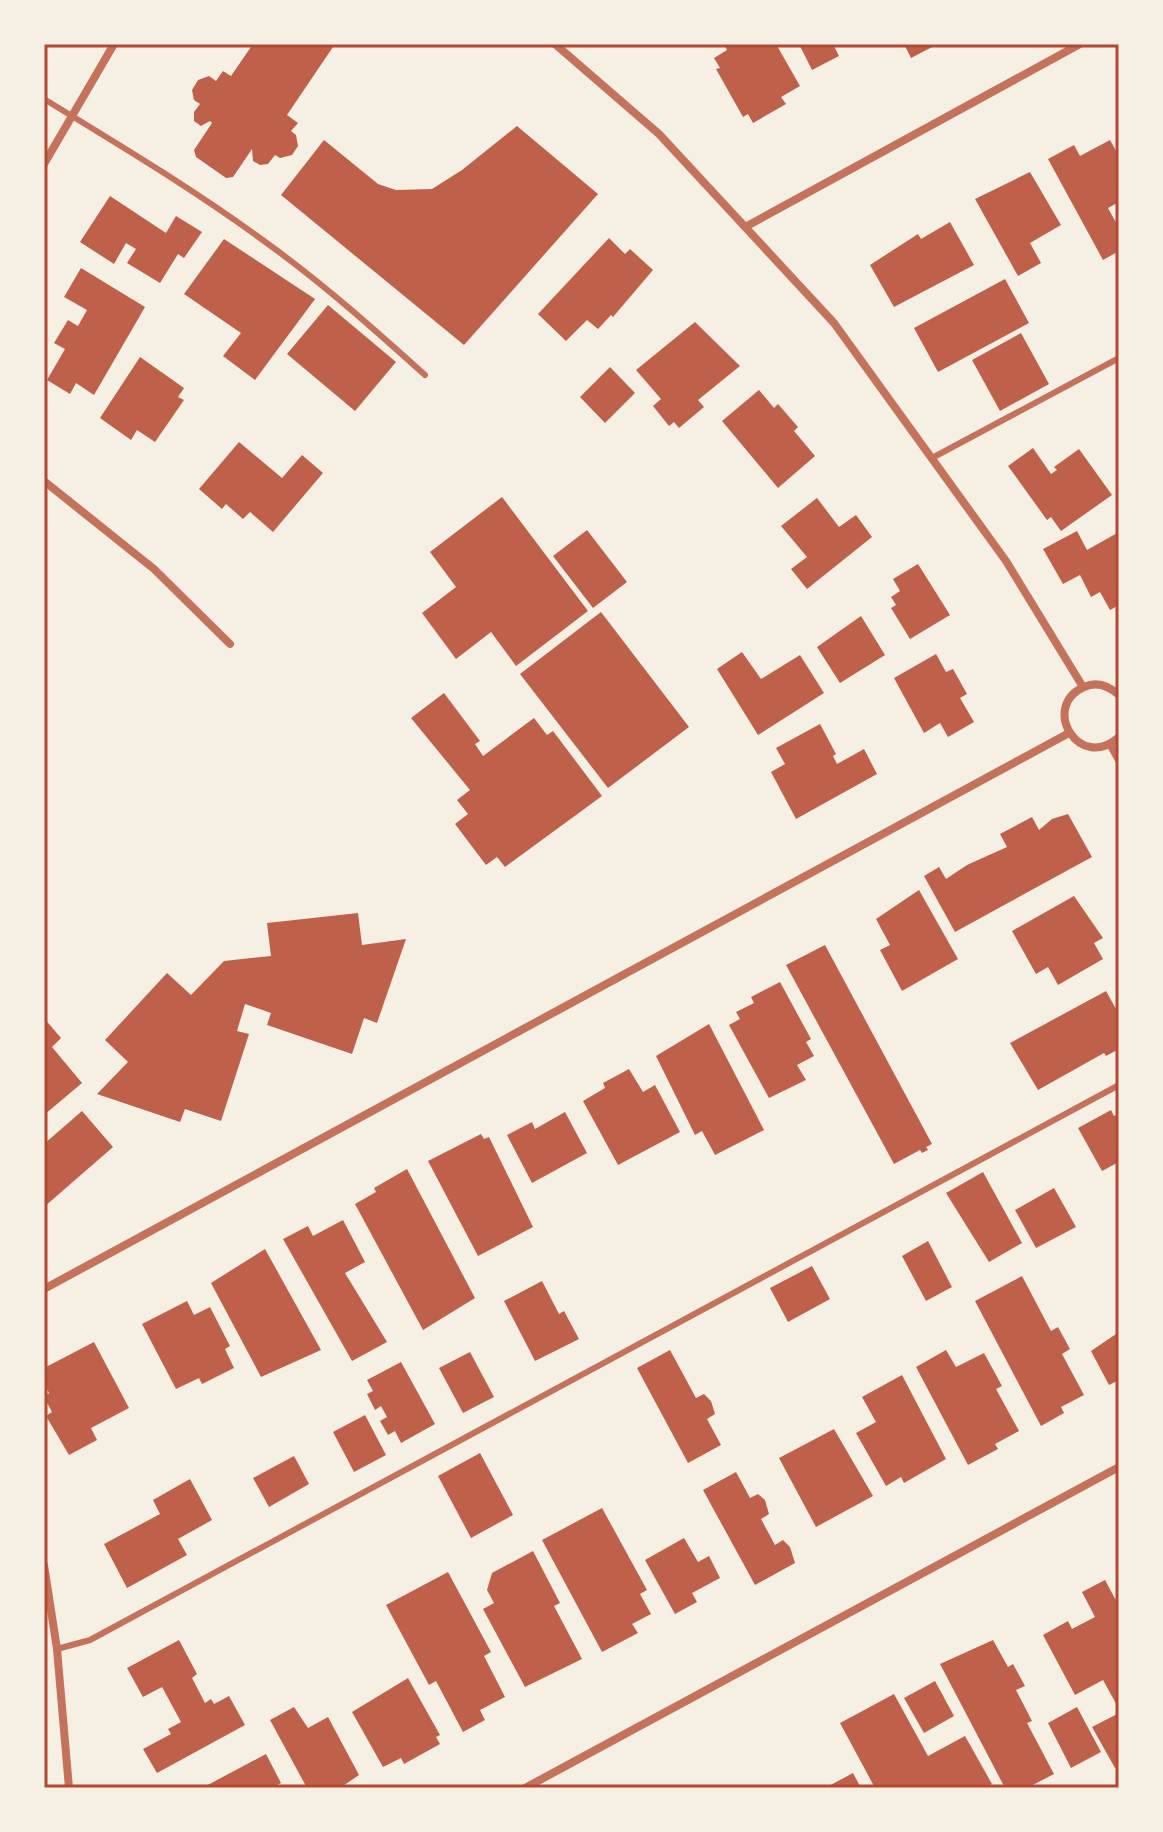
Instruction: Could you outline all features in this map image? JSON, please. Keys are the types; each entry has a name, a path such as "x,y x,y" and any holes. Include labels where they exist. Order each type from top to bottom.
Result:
{"street":[{"path":"44,164 114,44"},
{"path":"555,44 659,134 834,323 1006,561 1083,687"},
{"path":"747,226 1080,44"},
{"path":"44,481 154,569 230,644"},
{"path":"1119,695 1101,685 1083,687 1074,693 1065,712 1069,733 1083,745 1110,744 1119,737"},
{"path":"44,1289 1069,733"},
{"path":"1110,744 1119,760"},
{"path":"525,1788 1119,1467"},
{"path":"44,1565 57,1649 69,1788"}],"lane":[{"path":"44,99 123,145 274,248 343,302 425,375"},
{"path":"932,458 1119,358"},
{"path":"57,1649 90,1640 1119,1085"}],"building":[{"path":"253,44 335,44 287,115 298,123 291,131 296,135 298,146 292,155 280,158 275,155 268,164 260,165 253,161 252,149 233,177 226,178 196,157 194,150 212,123 210,121 201,126 194,121 194,112 200,104 194,100 192,90 198,80 209,76 216,81 223,71 231,76"},
{"path":"724,44 776,44 800,86 781,97 786,104 753,123 748,114 743,117 716,69 720,68 714,58 727,50"},
{"path":"799,44 833,44 839,56 812,70"},
{"path":"904,44 938,44 911,58"},
{"path":"517,126 598,194 464,345 281,195 324,140 378,184 396,190 432,189 462,170"},
{"path":"1110,140 1119,156 1119,202 1108,208 1119,228 1119,251 1103,260 1048,159 1074,145 1080,156"},
{"path":"1030,172 1061,225 1030,243 1041,263 1018,276 975,199"},
{"path":"110,196 166,233 176,216 202,232 184,258 178,254 160,283 127,263 136,249 126,243 114,264 80,242"},
{"path":"950,222 974,265 894,307 870,265 918,234 921,239"},
{"path":"609,238 625,254 630,249 653,270 613,317 611,315 598,329 587,320 566,341 538,314"},
{"path":"224,239 315,299 255,380 223,356 241,333 184,294"},
{"path":"81,268 145,307 94,395 76,383 70,394 47,380 65,349 54,343 68,320 78,326 87,310 64,297"},
{"path":"1005,279 1029,323 938,372 914,328"},
{"path":"328,305 396,362 355,411 287,354"},
{"path":"695,322 740,366 698,400 704,407 679,428 674,422 669,426 653,406 661,399 636,370"},
{"path":"1021,333 1049,384 1000,411 972,360"},
{"path":"140,357 184,388 178,397 184,400 155,442 137,430 131,440 100,418"},
{"path":"610,367 635,393 605,423 580,397"},
{"path":"759,390 774,408 778,404 798,427 794,431 815,456 778,488 722,421"},
{"path":"239,442 282,478 302,455 323,473 273,532 250,512 243,519 226,504 222,509 199,489"},
{"path":"1033,448 1051,474 1057,470 1054,467 1079,449 1112,495 1061,531 1051,517 1047,520 1008,466"},
{"path":"502,497 588,611 516,666 491,632 456,659 422,613 456,587 430,552"},
{"path":"817,498 839,527 856,515 872,537 807,589 791,569 807,557 781,526"},
{"path":"587,530 627,582 593,608 553,556"},
{"path":"1077,531 1087,550 1119,532 1119,605 1110,610 1100,592 1091,597 1080,575 1063,584 1043,549"},
{"path":"918,564 950,615 910,639 891,608 896,605 891,597 900,591 893,579"},
{"path":"601,612 689,727 608,788 520,674"},
{"path":"861,616 885,655 840,683 817,647"},
{"path":"742,652 761,679 800,655 824,693 758,735 717,669"},
{"path":"936,654 946,672 953,669 967,694 960,698 974,722 948,737 940,723 924,733 894,678"},
{"path":"444,693 480,741 475,744 483,756 534,718 547,735 553,731 602,796 505,867 497,857 486,865 455,824 468,814 457,800 470,790 411,718"},
{"path":"820,724 836,754 833,756 837,764 864,749 877,774 796,819 771,772 785,764 776,748"},
{"path":"1068,814 1092,857 955,932 924,876 939,867 946,879 967,865 1007,847 1000,834 1032,817 1039,830 1052,819"},
{"path":"919,890 958,959 902,991 880,950 890,945 876,919"},
{"path":"1074,896 1103,938 1094,943 1103,959 1058,985 1048,967 1036,974 1012,931"},
{"path":"358,913 362,945 406,939 377,1023 364,1018 352,1054 267,1025 271,1013 245,1004 237,1031 249,1034 221,1121 185,1109 180,1122 97,1094 128,1062 105,1040 167,973 191,995 224,961 271,956 267,923"},
{"path":"825,945 932,1144 926,1147 928,1150 922,1153 920,1150 894,1164 786,965"},
{"path":"780,982 811,1039 806,1042 814,1056 797,1065 806,1080 769,1098 729,1025 740,1019 736,1012 754,1003 751,997"},
{"path":"1106,991 1116,1009 1119,1007 1119,1049 1106,1056 1104,1053 1038,1090 1010,1043"},
{"path":"44,1018 61,1038 52,1047 82,1083 44,1115"},
{"path":"709,1024 764,1130 715,1155 702,1131 695,1135 656,1056"},
{"path":"629,1069 643,1092 655,1085 680,1132 618,1165 583,1101 605,1088 603,1083"},
{"path":"1111,1110 1114,1116 1119,1114 1119,1162 1102,1171 1078,1128"},
{"path":"82,1111 113,1147 44,1207 44,1144"},
{"path":"565,1112 587,1153 532,1183 507,1135 532,1122 535,1129"},
{"path":"481,1134 484,1139 489,1137 533,1227 478,1256 428,1161"},
{"path":"407,1169 475,1298 423,1330 355,1204 376,1192 374,1188"},
{"path":"983,1172 1022,1243 989,1262 946,1193"},
{"path":"1054,1188 1076,1227 1036,1248 1015,1210"},
{"path":"343,1220 365,1262 345,1273 387,1342 352,1361 283,1239 308,1226 313,1236"},
{"path":"928,1241 952,1287 926,1301 902,1256"},
{"path":"265,1249 321,1350 261,1377 211,1283"},
{"path":"812,1266 830,1299 788,1322 770,1288"},
{"path":"1022,1276 1051,1331 1058,1327 1070,1349 1062,1354 1084,1395 1061,1407 1064,1413 1041,1426 975,1301"},
{"path":"542,1281 559,1314 564,1311 579,1339 535,1361 504,1301"},
{"path":"187,1301 194,1315 210,1307 230,1346 225,1349 234,1368 202,1384 199,1378 176,1389 142,1324"},
{"path":"1119,1332 1119,1380 1109,1385 1091,1351"},
{"path":"94,1342 129,1408 91,1428 97,1440 69,1455 46,1416 52,1412 44,1397 49,1393 44,1384 44,1368"},
{"path":"670,1350 696,1398 704,1394 711,1401 715,1414 707,1419 721,1445 688,1463 637,1368"},
{"path":"946,1350 956,1367 984,1353 1002,1386 996,1389 1019,1431 995,1444 998,1449 968,1465 916,1367"},
{"path":"470,1352 494,1397 463,1413 439,1368"},
{"path":"401,1362 435,1424 401,1443 395,1431 388,1435 380,1421 387,1417 381,1406 375,1410 367,1394 373,1391 367,1380"},
{"path":"902,1375 946,1459 904,1483 901,1477 886,1486 856,1433 876,1422 862,1397"},
{"path":"365,1415 386,1455 354,1472 333,1432"},
{"path":"834,1429 873,1496 816,1527 779,1458"},
{"path":"480,1453 513,1515 471,1538 438,1476"},
{"path":"294,1456 309,1484 269,1507 253,1478"},
{"path":"736,1472 750,1498 758,1494 765,1500 769,1514 761,1519 775,1545 783,1540 790,1547 795,1563 755,1585 703,1490"},
{"path":"190,1479 212,1520 178,1539 187,1555 127,1588 104,1544 160,1514 153,1500"},
{"path":"602,1508 647,1590 640,1594 651,1614 632,1624 638,1633 602,1652 542,1540"},
{"path":"684,1538 698,1562 709,1556 720,1578 692,1593 697,1602 675,1614 645,1560"},
{"path":"533,1551 560,1603 554,1606 582,1659 525,1687 483,1609 494,1603 487,1590 492,1573"},
{"path":"448,1572 491,1652 484,1656 505,1697 480,1710 485,1720 463,1732 436,1681 429,1685 386,1605"},
{"path":"1105,1580 1119,1606 1119,1709 1103,1680 1075,1695 1043,1635 1068,1621 1072,1629 1095,1617 1082,1592"},
{"path":"179,1640 197,1674 192,1678 205,1703 211,1699 214,1704 229,1696 245,1725 157,1773 143,1749 171,1734 168,1729 181,1722 162,1687 143,1697 127,1668"},
{"path":"993,1640 1008,1667 1013,1664 1025,1686 1016,1690 1032,1721 1027,1723 1054,1774 1027,1788 1005,1788 940,1664"},
{"path":"408,1678 440,1735 436,1737 440,1744 404,1764 401,1758 383,1767 352,1712"},
{"path":"935,1681 954,1716 924,1733 904,1698"},
{"path":"894,1694 928,1756 965,1736 992,1784 983,1788 875,1788 840,1723"},
{"path":"294,1707 308,1728 328,1717 359,1775 340,1788 307,1788 270,1720"},
{"path":"1077,1707 1101,1752 1071,1768 1048,1723"},
{"path":"1119,1713 1119,1766 1115,1768 1092,1727"},
{"path":"266,1754 281,1783 272,1788 202,1788"},
{"path":"853,1773 861,1788 825,1788"}]}
